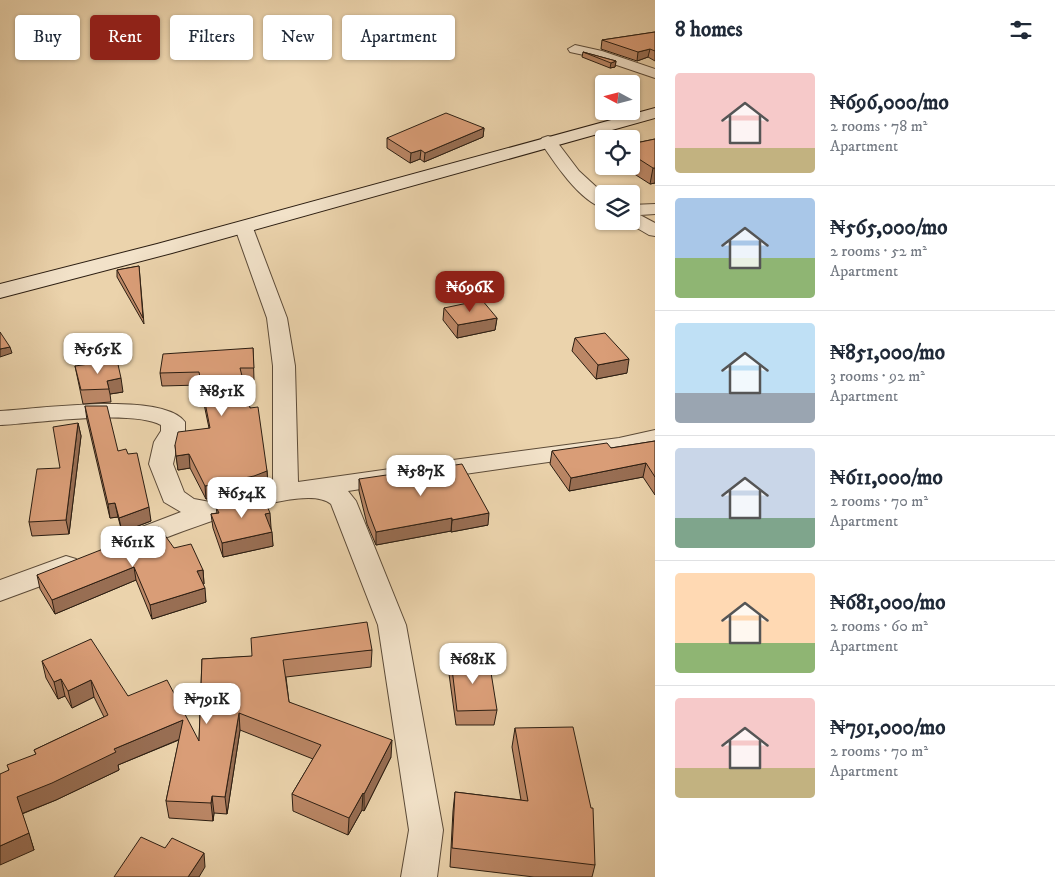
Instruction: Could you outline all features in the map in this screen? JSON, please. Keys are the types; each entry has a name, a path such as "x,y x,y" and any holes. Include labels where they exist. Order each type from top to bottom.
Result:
{"main road":[{"path":"0,291 244,228 548,141 655,113"}],"street":[{"path":"575,49 597,54 655,74"},
{"path":"548,141 582,185 595,196"},
{"path":"640,210 655,210"},
{"path":"640,222 655,231"},
{"path":"244,228 277,318 284,366 286,492"},
{"path":"0,418 124,410 142,411 164,417 172,422 173,431 166,442 161,464 173,496 185,505 210,511"},
{"path":"0,591 210,511 286,492 619,445 655,437"},
{"path":"286,492 327,491 338,494 343,500 392,625 426,830 418,877"}],"building":[{"path":"655,32 655,51 650,49 638,52 602,40"},
{"path":"583,52 616,61 611,63"},
{"path":"446,113 484,128 425,153 421,150 411,153 387,138"},
{"path":"655,139 655,168 640,160 640,142"},
{"path":"139,266 143,318 117,270"},
{"path":"482,300 497,318 458,325 444,308"},
{"path":"0,332 10,347 0,349"},
{"path":"605,333 629,359 598,365 575,338"},
{"path":"253,348 254,368 240,368 250,408 258,407 267,471 254,476 205,486 189,454 176,456 175,445 178,432 210,428 199,372 160,373 163,354"},
{"path":"117,360 121,378 107,381 109,389 81,390 75,366"},
{"path":"85,406 107,406 118,451 126,449 128,454 137,453 149,507 119,518 115,503 108,504"},
{"path":"78,423 66,520 29,522 37,469 60,468 53,427"},
{"path":"655,441 655,477 646,463 571,478 552,451 607,443 611,448"},
{"path":"462,464 489,513 376,532 359,479"},
{"path":"262,494 270,513 265,514 272,532 222,543 211,514 219,513 216,507"},
{"path":"159,527 174,548 191,544 203,570 197,571 205,588 150,605 134,567 52,600 37,575"},
{"path":"367,622 372,650 283,660 289,702 392,740 364,794 349,818 292,794 321,745 239,713 225,797 212,796 211,803 166,801 183,720 114,749 116,752 52,783 17,797 29,833 0,846 0,774 9,770 7,765 36,754 34,750 108,715 91,680 68,691 61,679 54,682 42,661 91,639 128,696 167,680 199,741 202,659 252,656 251,638"},
{"path":"451,660 489,660 497,710 457,711"},
{"path":"573,727 591,808 593,808 595,865 452,848 455,792 528,801 515,728"},
{"path":"141,837 165,848 172,838 204,853 188,877 114,877"}]}
